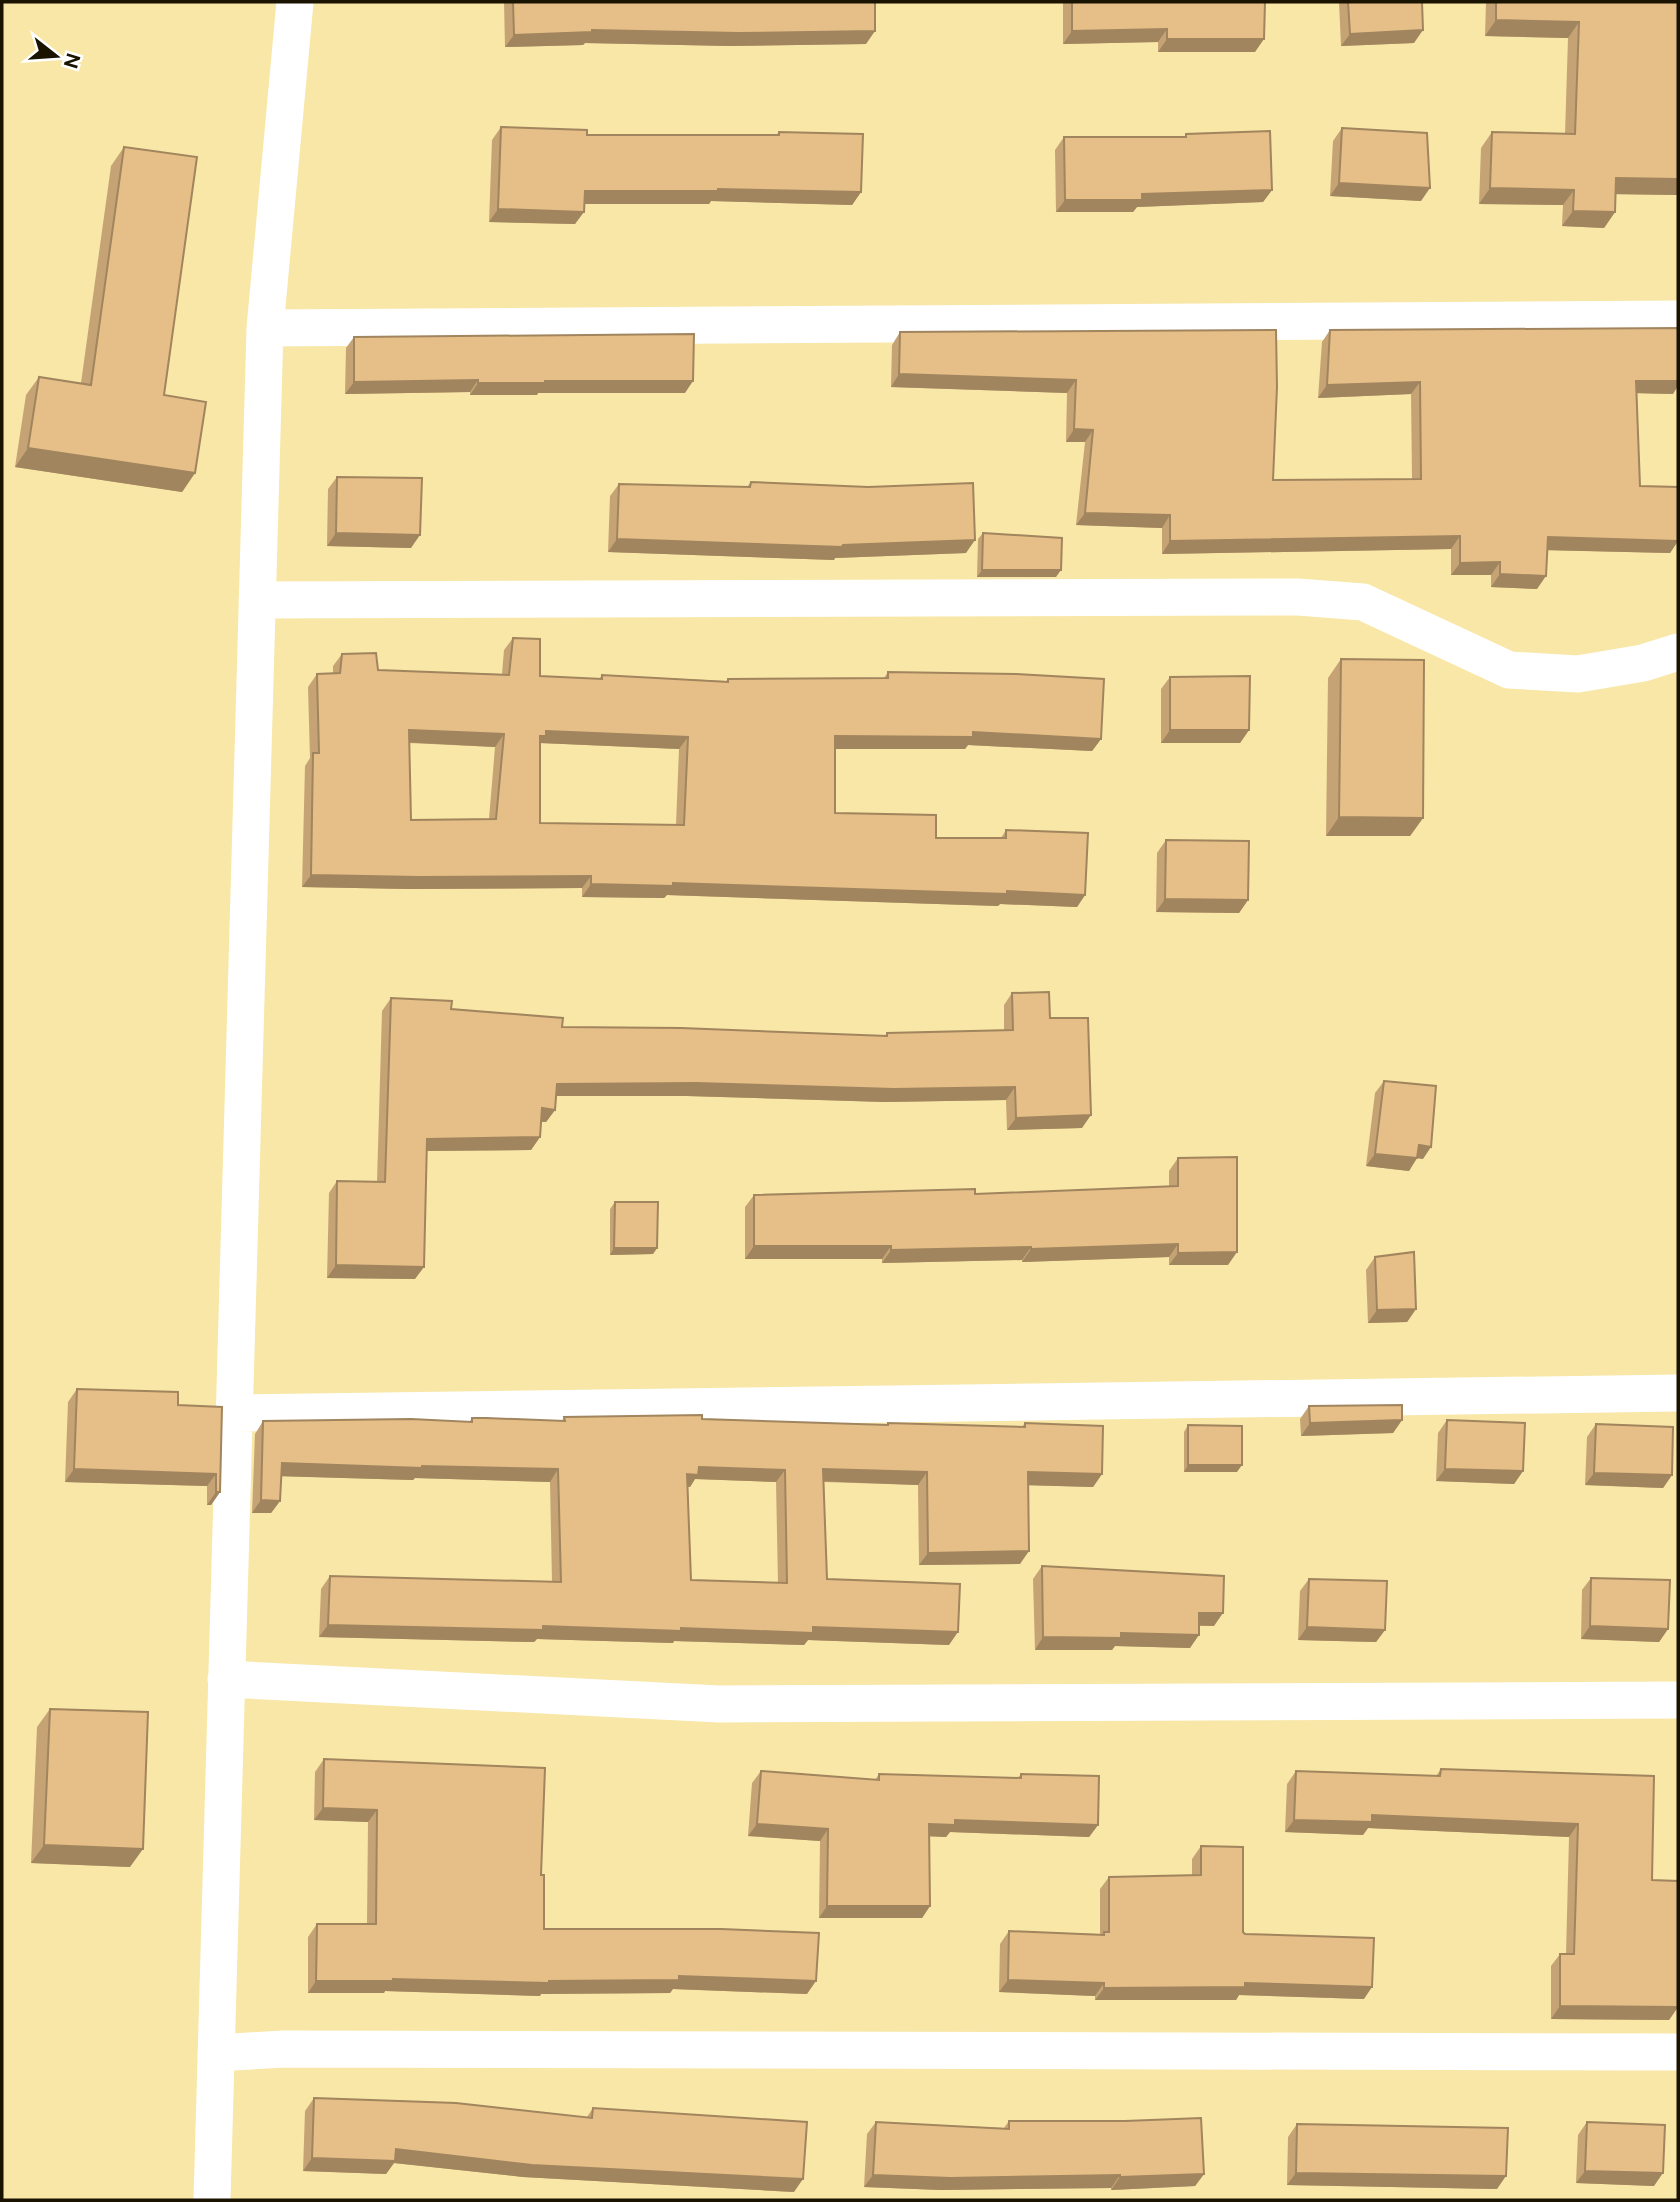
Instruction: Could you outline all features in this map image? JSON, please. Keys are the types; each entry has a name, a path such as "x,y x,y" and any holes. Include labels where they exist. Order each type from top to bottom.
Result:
{"street":[{"path":"212,2200 265,328 295,2"},
{"path":"265,328 1678,319"},
{"path":"257,600 1298,597 1363,602 1509,670 1578,674 1643,663 1678,652"},
{"path":"234,1413 1678,1393"},
{"path":"226,1679 719,1704 1678,1700"},
{"path":"216,2053 284,2049 1678,2052"}],"building":[{"path":"513,2 875,2 875,31 739,33 592,30 514,35"},
{"path":"1072,2 1265,2 1264,39 1167,39 1167,29 1072,31"},
{"path":"1348,2 1422,2 1423,30 1350,34"},
{"path":"1496,2 1678,2 1678,179 1616,178 1615,212 1573,211 1574,190 1490,188 1492,132 1575,134 1579,22 1496,20"},
{"path":"501,127 587,130 587,135 779,135 779,132 863,134 861,192 718,189 585,191 584,212 498,209"},
{"path":"1342,128 1427,133 1430,188 1339,183"},
{"path":"1270,131 1272,190 1142,194 1142,200 1065,200 1064,137 1186,137 1186,134"},
{"path":"124,147 197,157 164,395 206,402 195,473 28,448 39,377 91,385"},
{"path":"1678,328 1678,381 1636,381 1640,486 1678,487 1678,541 1548,537 1546,576 1500,574 1500,562 1460,563 1460,536 1170,541 1170,515 1085,513 1093,430 1074,429 1076,380 899,374 900,332 1276,330 1277,387 1273,480 1421,479 1420,382 1327,385 1330,330"},
{"path":"694,334 693,381 354,382 354,337"},
{"path":"337,477 422,478 420,535 336,533"},
{"path":"751,482 868,487 973,483 975,540 842,547 617,539 619,484 750,487"},
{"path":"983,533 1062,538 1061,570 982,570"},
{"path":"513,638 540,639 540,676 602,679 602,675 728,682 728,679 888,678 888,672 1016,674 1104,679 1101,739 973,732 973,737 835,736 835,813 936,815 936,838 1006,838 1006,830 1088,833 1085,895 673,883 673,886 591,884 591,876 311,875 313,753 319,753 317,674 340,673 342,654 376,653 378,670 509,675","holes":["409,730 504,734 496,819 411,820","546,731 688,737 684,825 540,823 540,736 546,736"]},
{"path":"1341,659 1424,660 1423,818 1339,817"},
{"path":"1250,676 1249,730 1170,730 1170,677"},
{"path":"1166,840 1249,841 1248,900 1165,899"},
{"path":"1049,992 1050,1018 1088,1018 1091,1115 1016,1118 1015,1087 894,1089 696,1083 557,1084 555,1110 542,1108 540,1137 427,1139 424,1267 336,1265 337,1181 385,1182 391,998 452,1001 451,1009 563,1018 562,1027 681,1028 887,1036 887,1033 1013,1030 1012,993"},
{"path":"1384,1081 1436,1086 1431,1147 1419,1145 1417,1158 1375,1154"},
{"path":"1237,1157 1237,1252 1178,1253 1178,1244 891,1250 891,1246 754,1246 754,1195 975,1189 975,1194 1178,1186 1178,1158"},
{"path":"615,1202 658,1202 657,1248 614,1248"},
{"path":"1414,1252 1416,1309 1377,1310 1375,1257"},
{"path":"77,1389 178,1392 178,1405 222,1407 220,1492 216,1492 216,1474 74,1469"},
{"path":"1402,1405 1402,1420 1310,1423 1309,1406"},
{"path":"702,1415 702,1419 888,1425 1025,1427 1025,1423 1103,1426 1102,1474 1028,1472 1029,1551 928,1553 927,1472 823,1469 827,1579 960,1584 958,1632 813,1627 813,1633 681,1628 681,1631 543,1626 543,1630 328,1625 330,1576 561,1582 558,1469 282,1463 280,1501 261,1500 263,1421 411,1419 472,1422 472,1418 486,1418 565,1421 564,1417","holes":["699,1467 785,1470 787,1583 691,1580 687,1474 698,1475"]},
{"path":"1447,1420 1525,1423 1523,1471 1445,1469"},
{"path":"1596,1424 1673,1427 1672,1475 1594,1473"},
{"path":"1188,1425 1242,1426 1242,1465 1188,1465"},
{"path":"1042,1566 1224,1576 1223,1613 1199,1613 1199,1635 1121,1633 1121,1638 1043,1637"},
{"path":"1591,1578 1670,1580 1668,1629 1590,1626"},
{"path":"1309,1579 1387,1581 1385,1630 1307,1627"},
{"path":"50,1709 148,1712 143,1849 44,1845"},
{"path":"324,1759 545,1768 541,1875 544,1875 544,1929 721,1929 819,1933 816,1981 679,1976 679,1980 549,1983 393,1979 316,1981 317,1924 376,1924 377,1810 323,1808"},
{"path":"1441,1769 1654,1776 1652,1880 1678,1881 1678,2007 1560,2006 1560,1954 1574,1954 1578,1824 1372,1815 1372,1822 1294,1820 1296,1771 1440,1776"},
{"path":"761,1771 879,1780 879,1774 1021,1778 1021,1774 1099,1776 1098,1825 955,1820 955,1825 929,1824 930,1906 827,1906 828,1829 757,1824"},
{"path":"1201,1846 1243,1847 1245,1934 1374,1938 1372,1987 1245,1983 1245,1987 1104,1988 1104,1983 1008,1980 1009,1931 1104,1935 1104,1932 1109,1932 1109,1877 1201,1875"},
{"path":"314,2098 456,2103 592,2118 593,2108 807,2122 803,2179 532,2165 396,2149 395,2161 312,2158"},
{"path":"1201,2118 1204,2174 950,2178 873,2175 876,2122 1009,2129 1009,2121"},
{"path":"1587,2122 1665,2125 1663,2173 1585,2171"},
{"path":"1297,2124 1508,2128 1506,2176 1296,2173"}]}
